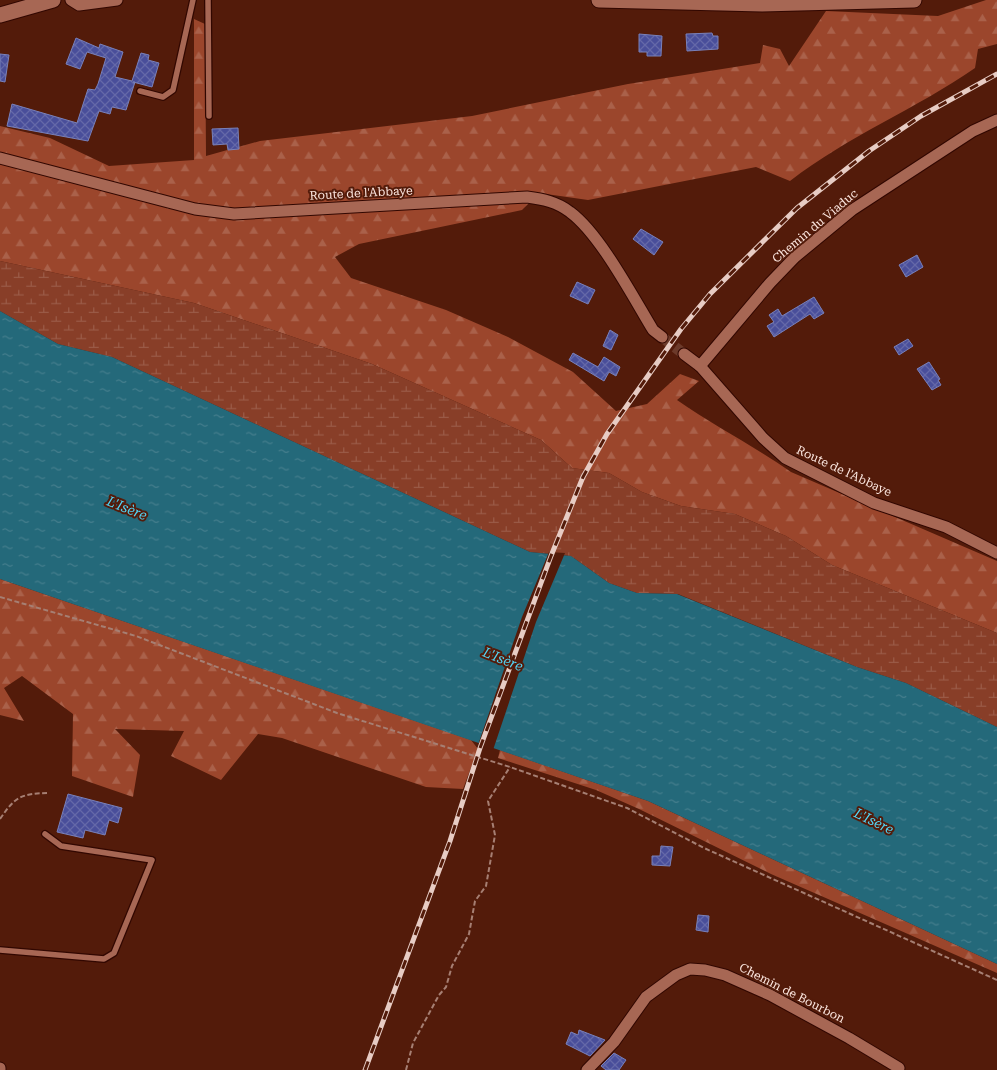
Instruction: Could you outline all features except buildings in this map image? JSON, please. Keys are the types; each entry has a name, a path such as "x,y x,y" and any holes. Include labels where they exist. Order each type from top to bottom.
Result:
{"street":[{"path":"0,16 53,0"},
{"path":"71,0 79,5 117,0"},
{"path":"599,0 762,4 914,0"},
{"name":"Chemin du Viaduc","path":"700,366 770,282 795,257 852,210 973,131 997,120"},
{"name":"Route de l'Abbaye","path":"0,158 195,209 234,214 527,196 549,201 571,212 586,228 611,262 653,330 662,337"},
{"name":"Route de l'Abbaye","path":"684,354 700,366 763,438 785,458 874,503 946,527 997,553"},
{"name":"Chemin de Bourbon","path":"587,1070 614,1042 646,997 676,975 690,969 705,970 725,975 770,995 900,1068"}],"lane":[{"path":"140,91 163,97 173,90 193,0"},
{"path":"208,0 209,116"},
{"path":"0,950 104,959 114,953 152,860 61,846 44,834"}],"path":[{"path":"0,597 136,636 337,713 510,767 628,808 704,848 997,980"},
{"path":"406,1070 413,1043 439,995 446,988 452,966 469,934 474,901 486,886 494,835 488,801 510,767"},
{"path":"0,820 12,801 29,794 47,793"}],"green space":[{"path":"986,0 997,0 997,44 978,49 975,68 929,97 835,150 790,181 756,167 588,200 539,193 522,210 359,244 335,257 351,278 446,310 508,337 573,372 616,411 647,404 680,374 699,381 677,400 791,472 997,561 997,633 832,565 786,536 735,514 681,506 642,492 609,473 572,468 541,440 372,364 194,303 0,261 0,126 50,138 109,166 194,160 194,19 205,24 206,156 260,141 472,116 628,84 760,63 763,45 780,49 789,66 826,11 938,16"},
{"path":"0,261 194,303 372,364 541,440 572,468 609,473 642,492 681,506 735,514 786,536 832,565 997,633 997,727 906,683 857,667 678,594 637,593 609,583 571,556 530,552 112,357 58,344 0,311"},
{"path":"0,579 471,740 478,749 463,789 426,787 282,738 258,734 221,780 171,756 184,731 115,729 140,755 133,797 72,776 73,714 22,676 4,688 24,721 0,715"},
{"path":"500,750 648,801 997,964 997,973 771,874 596,790 498,758"}],"water":[{"name":"L'Isère","path":"0,311 58,344 112,357 530,552 571,556 609,583 637,593 677,594 857,667 906,683 997,727 997,964 648,801 0,579"}],"pier":[{"path":"549,552 565,553 536,622 493,750 478,745 522,617"}],"tunnel":[{"path":"662,337 684,354"}],"railway":[{"path":"365,1070 450,841 480,748 551,556 583,477 607,434 681,329 710,294 797,208 869,151 921,116 997,74"}]}
